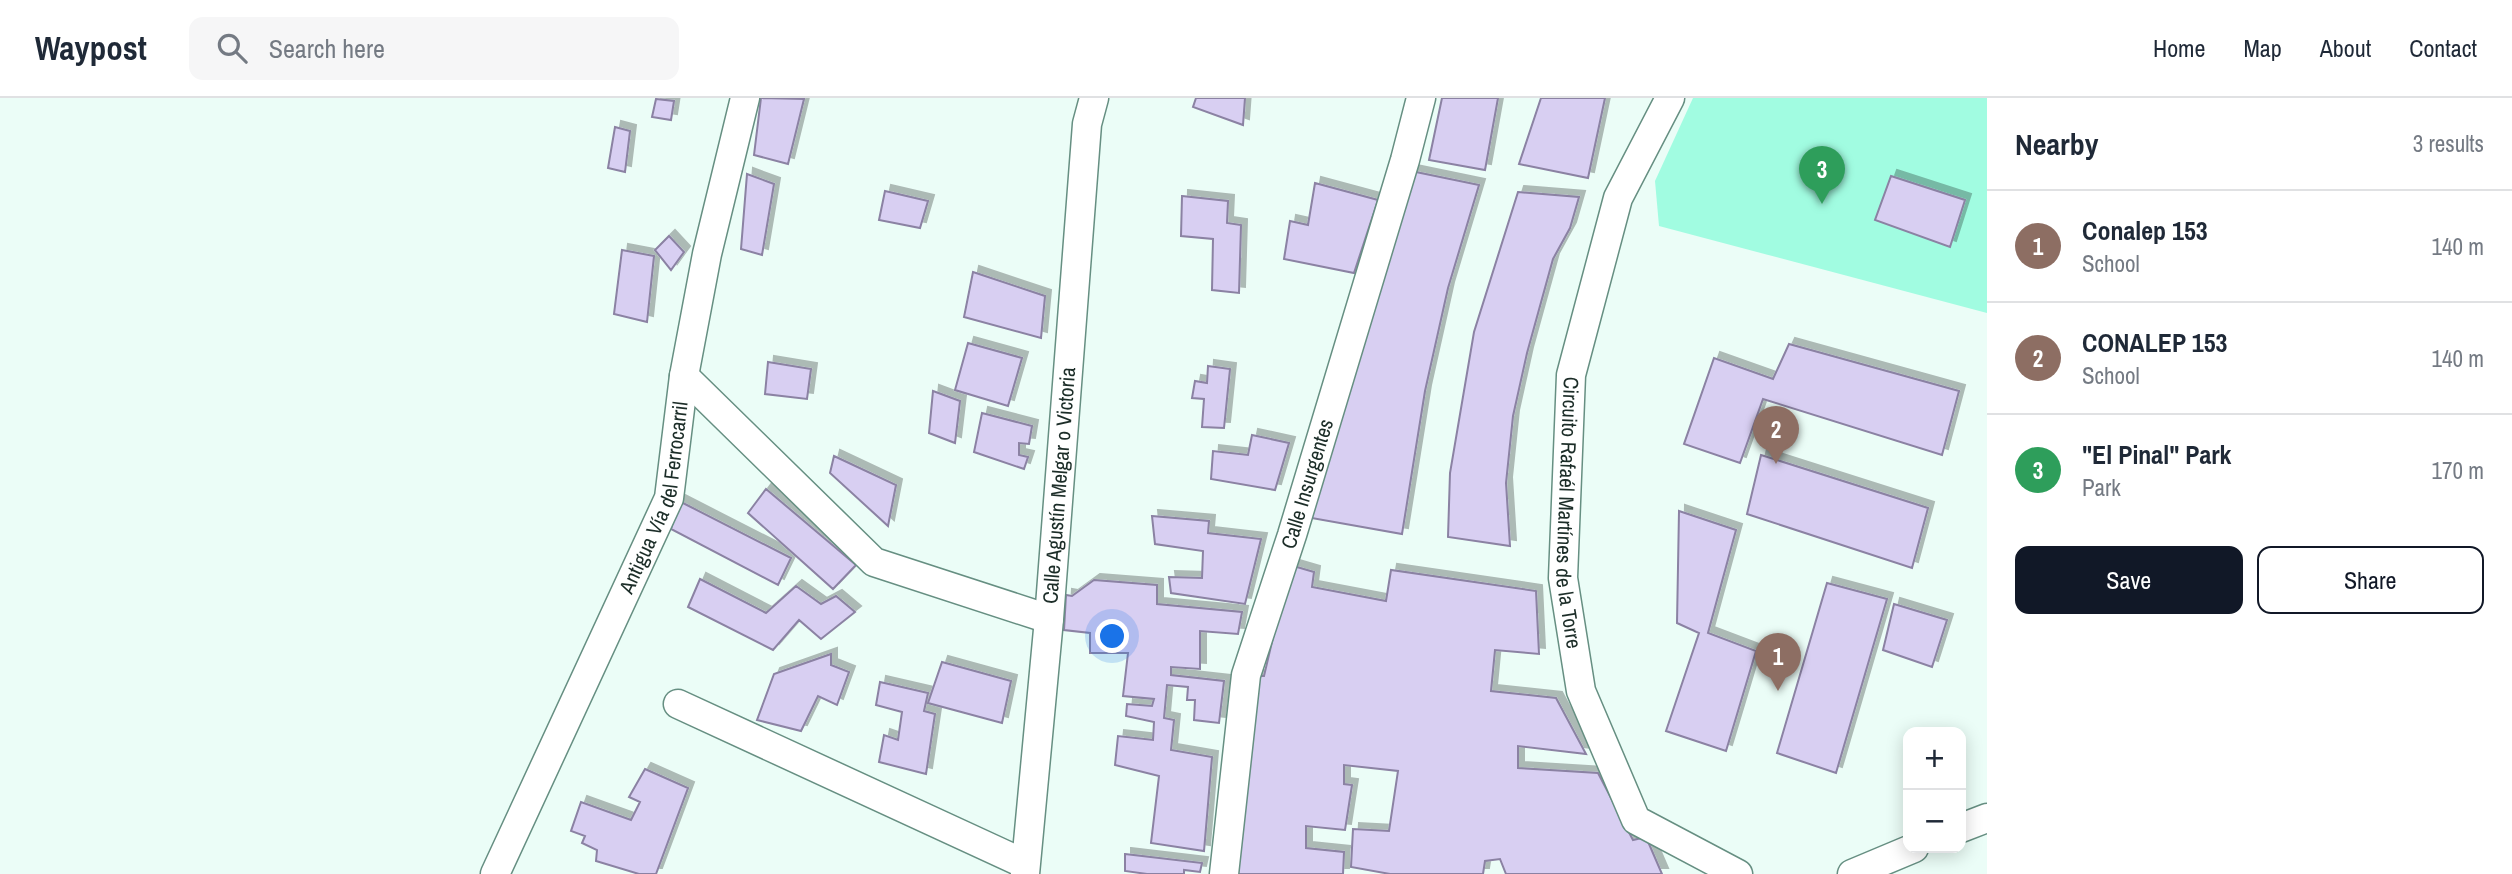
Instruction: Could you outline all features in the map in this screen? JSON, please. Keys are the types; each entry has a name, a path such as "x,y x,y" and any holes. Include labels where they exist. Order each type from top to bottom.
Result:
{"street":[{"name":"Antigua Vía del Ferrocarril","path":"495,874 669,498 684,376 707,254 745,98"},
{"name":"Calle Agustín Melgar o Victoria","path":"1025,869 1049,619 1087,124 1094,98"},
{"name":"Calle Insurgentes","path":"1224,874 1246,676 1296,523 1386,225 1421,98"},
{"name":"Circuito Rafaél Martínes de la Torre","path":"1670,98 1618,198 1571,375 1563,578 1581,691 1636,820 1738,874"},
{"path":"684,376 874,562 1049,619"},
{"path":"678,704 1025,869"},
{"path":"1966,826 1987,818"},
{"path":"1852,874 1903,853"}],"green space":[{"path":"1693,98 1987,98 1987,313 1659,226 1655,181"}],"building":[{"path":"761,98 804,99 788,164 754,155"},
{"path":"1196,98 1245,98 1243,125 1193,107"},
{"path":"1442,98 1498,98 1485,170 1429,160"},
{"path":"1541,98 1605,98 1588,178 1519,164"},
{"path":"656,99 674,101 671,120 652,117"},
{"path":"615,127 630,131 625,172 608,168"},
{"path":"1411,171 1479,185 1448,288 1425,391 1402,534 1306,517"},
{"path":"747,174 774,184 762,255 741,249"},
{"path":"1891,176 1965,200 1950,247 1875,220"},
{"path":"1315,183 1378,200 1354,273 1284,259 1290,221 1308,225"},
{"path":"885,191 928,201 920,228 879,220"},
{"path":"1518,192 1579,197 1570,228 1553,259 1513,416 1506,483 1510,546 1448,537 1450,473 1474,332"},
{"path":"1182,196 1228,201 1227,223 1241,225 1239,293 1212,290 1213,239 1181,236"},
{"path":"669,236 684,252 671,270 655,250"},
{"path":"622,250 654,256 647,322 614,314"},
{"path":"973,272 1045,296 1041,338 964,317"},
{"path":"968,343 1022,358 1008,406 955,390"},
{"path":"1789,344 1959,391 1942,455 1763,399 1740,463 1684,444 1714,358 1773,379"},
{"path":"768,362 811,369 807,399 765,394"},
{"path":"1208,366 1230,369 1224,428 1202,427 1204,399 1192,398 1195,381 1207,383"},
{"path":"933,391 960,401 955,443 929,433"},
{"path":"982,413 1032,426 1029,444 1019,443 1019,455 1028,457 1024,469 974,452"},
{"path":"1252,435 1289,443 1275,490 1211,479 1213,451 1248,455"},
{"path":"1761,455 1928,508 1912,568 1747,514"},
{"path":"834,456 896,485 888,526 830,473"},
{"path":"766,489 856,565 833,589 748,513"},
{"path":"679,501 791,558 778,585 671,529"},
{"path":"1679,511 1736,530 1708,633 1756,651 1726,751 1666,731 1699,633 1677,623"},
{"path":"1152,516 1209,521 1208,533 1261,539 1245,604 1171,593 1169,577 1202,578 1203,551 1155,544"},
{"path":"1290,565 1314,572 1312,587 1386,601 1391,570 1536,591 1539,654 1495,650 1491,691 1556,698 1586,754 1518,746 1518,768 1598,773 1633,840 1646,837 1662,874 1506,874 1500,859 1485,861 1483,874 1390,874 1351,867 1353,829 1389,831 1398,771 1344,765 1344,784 1352,785 1345,830 1306,826 1306,848 1344,852 1343,874 1231,874 1250,676 1264,676"},
{"path":"700,579 766,613 796,586 821,604 836,596 855,612 821,639 799,620 773,650 688,607"},
{"path":"1094,580 1157,585 1157,604 1242,612 1238,634 1200,631 1200,669 1171,667 1171,675 1224,681 1219,723 1194,720 1195,700 1187,700 1188,687 1167,685 1164,718 1174,720 1171,750 1212,757 1204,851 1151,843 1159,776 1115,765 1118,736 1153,740 1154,722 1126,716 1127,704 1152,706 1154,699 1123,696 1128,653 1090,653 1090,633 1064,630 1066,595 1072,596"},
{"path":"1827,583 1887,599 1836,773 1777,753"},
{"path":"1894,604 1947,620 1932,667 1883,650"},
{"path":"831,654 831,665 849,672 837,705 818,696 801,731 757,720 774,674"},
{"path":"942,662 1011,681 1002,723 928,703"},
{"path":"880,682 928,693 924,711 935,714 926,774 879,762 884,735 898,740 902,712 876,705"},
{"path":"645,769 688,788 656,874 639,874 596,861 597,850 582,843 585,836 571,831 581,802 631,820 640,802 629,797"},
{"path":"1125,854 1202,863 1200,872 1184,870 1184,874 1147,874 1125,871"}],"place":[{"name":"\"El Pinal\" Park","path":"1822,204"},
{"name":"CONALEP 153","path":"1776,464"},
{"name":"Conalep 153","path":"1778,691"}]}
